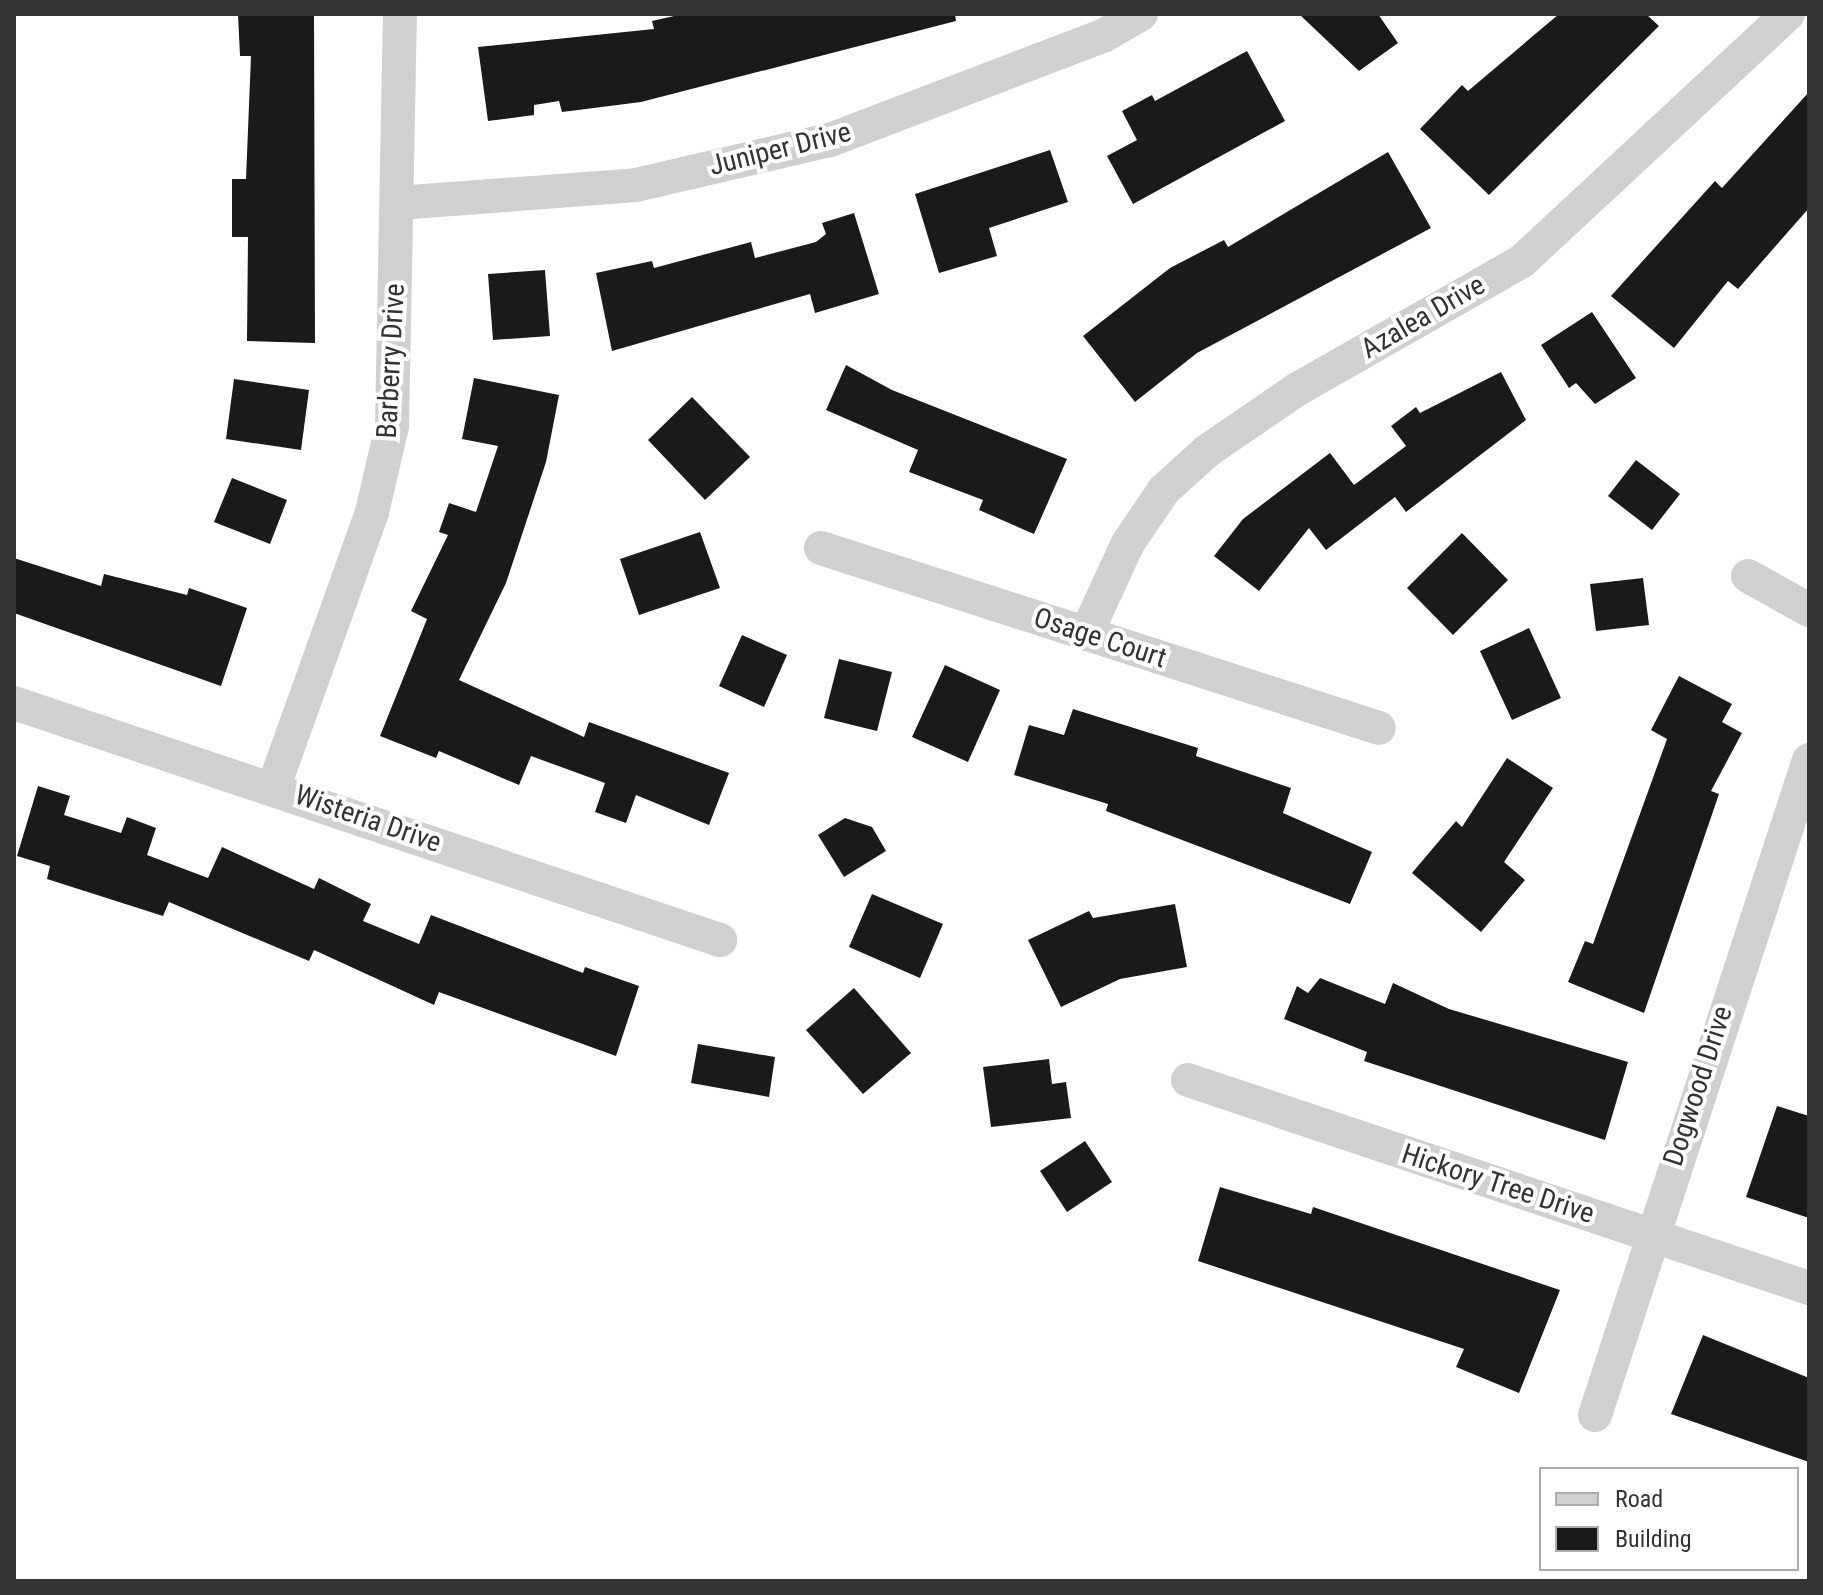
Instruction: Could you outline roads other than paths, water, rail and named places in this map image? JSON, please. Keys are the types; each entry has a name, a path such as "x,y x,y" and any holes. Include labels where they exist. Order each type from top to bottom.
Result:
{"street":[{"name":"Barberry Drive","path":"274,786 372,512 392,426 400,14"},
{"name":"Juniper Drive","path":"398,203 636,185 830,140 1103,36 1141,14"},
{"name":"Azalea Drive","path":"1086,634 1128,543 1164,490 1207,451 1296,390 1522,261 1788,14"},
{"name":"Osage Court","path":"821,548 1379,728"},
{"path":"1748,576 1809,610"},
{"name":"Wisteria Drive","path":"14,703 274,786 720,940"},
{"name":"Dogwood Drive","path":"1595,1415 1650,1235 1809,760"},
{"name":"Hickory Tree Drive","path":"1188,1080 1809,1288"}]}
